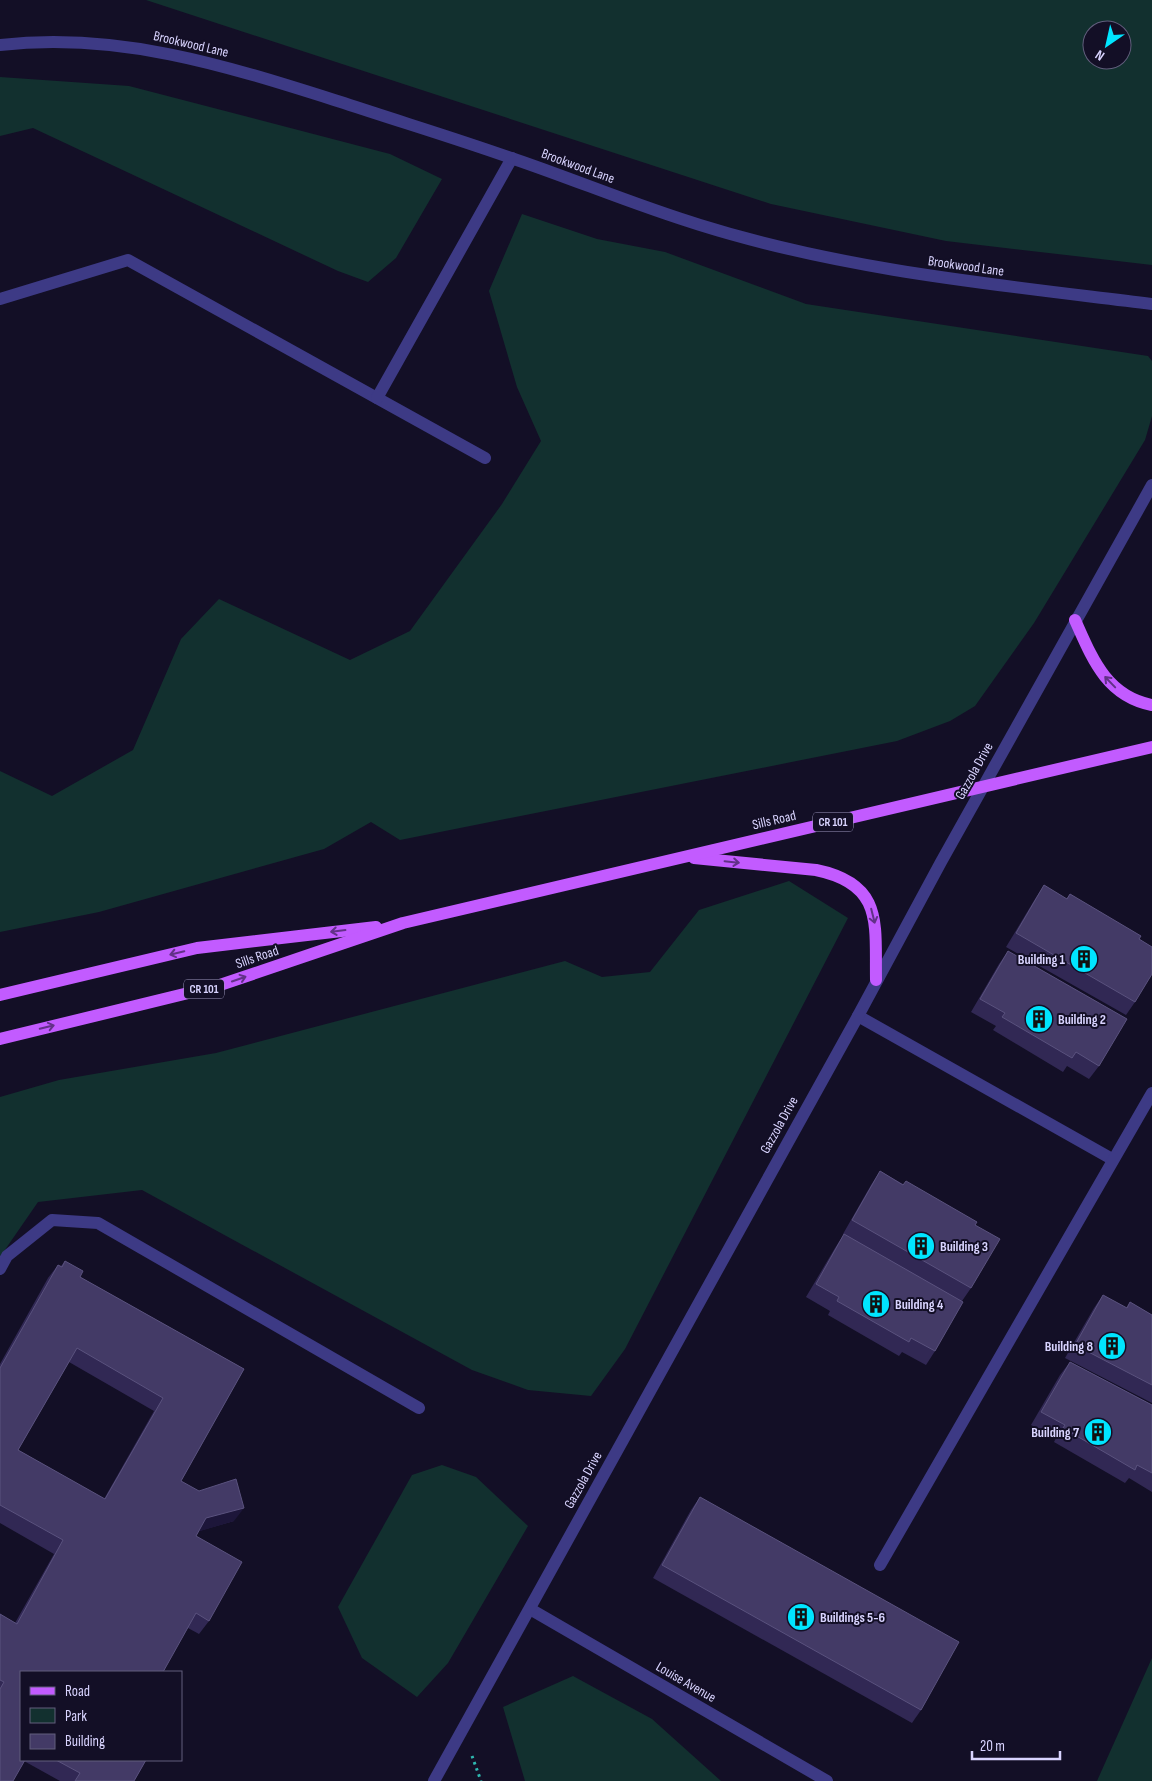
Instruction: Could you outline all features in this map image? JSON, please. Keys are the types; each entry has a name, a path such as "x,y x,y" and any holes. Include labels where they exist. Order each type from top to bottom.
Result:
{"main road":[{"path":"1075,620 1095,664 1109,683 1132,699 1152,704"},
{"name":"Sills Road","path":"0,1039 217,986 403,923 1152,747"},
{"path":"684,857 816,870 833,874 848,881 861,892 869,903 875,919 876,980"},
{"name":"Sills Road","path":"0,995 197,948 403,923"}],"street":[{"name":"Brookwood Lane","path":"0,45 28,42 78,42 132,46 190,57 267,78 512,158 699,225 787,249 864,266 1152,304"},
{"path":"377,398 512,158"},
{"path":"0,299 128,260 485,458"},
{"name":"Gazzola Drive","path":"434,1781 1075,620 1152,485"},
{"path":"858,1016 1112,1159"},
{"path":"880,1565 1112,1159 1152,1093"},
{"path":"0,1269 7,1256 52,1220 98,1223 419,1408"},
{"name":"Louise Avenue","path":"530,1609 827,1781"}],"green space":[{"path":"146,0 1152,0 1152,265 946,241 771,204"},
{"path":"0,77 129,86 390,154 442,179 396,258 368,282 338,271 33,128 0,136"},
{"path":"522,214 597,239 665,252 806,304 1148,356 1152,361 1152,416 1145,440 1034,623 975,706 950,721 897,741 400,840 371,822 324,849 99,912 0,932 0,771 52,796 133,750 181,639 219,599 350,660 410,631 502,504 541,441 517,387 489,291"},
{"path":"789,881 848,918 625,1349 591,1396 528,1390 472,1370 142,1190 38,1202 0,1257 0,1097 59,1080 216,1053 565,961 602,977 650,972 699,910"},
{"path":"442,1465 476,1477 528,1526 448,1663 417,1697 362,1658 338,1607 412,1475"},
{"path":"1152,1658 1152,1781 1097,1781"},
{"path":"573,1676 652,1719 721,1781 525,1781 503,1707"}],"building":[{"name":"Building 1","path":"1044,885 1067,899 1070,894 1141,936 1139,939 1152,947 1152,974 1135,1002 1016,933"},
{"name":"Building 2","path":"1008,951 1127,1019 1099,1066 1076,1052 1072,1058 1002,1017 1005,1013 980,999"},
{"name":"Building 3","path":"880,1171 903,1185 906,1181 977,1222 975,1225 1000,1239 971,1288 852,1220"},
{"name":"Building 4","path":"844,1234 963,1302 935,1351 911,1338 909,1342 837,1301 839,1297 816,1284"},
{"path":"65,1261 83,1271 80,1277 244,1369 181,1481 199,1491 236,1479 244,1508 206,1518 196,1536 242,1562 209,1621 196,1613 164,1671 20,1671 20,1761 24,1761 13,1781 0,1781 0,1689 4,1682 0,1680 0,1614 17,1624 63,1540 0,1505 0,1368 58,1265 62,1267","holes":["77,1348 163,1398 105,1499 18,1450"]},
{"name":"Building 8","path":"1103,1295 1127,1308 1130,1302 1152,1315 1152,1385 1075,1345"},
{"name":"Building 7","path":"1070,1362 1152,1405 1152,1473 1137,1465 1135,1470 1063,1428 1065,1425 1041,1412"},
{"name":"Buildings 5-6","path":"700,1497 959,1642 921,1710 662,1565"},
{"path":"58,1761 145,1761 134,1781 75,1781 80,1773"}],"place":[{"name":"Building 1","path":"1084,959"},
{"name":"Building 2","path":"1039,1019"},
{"name":"Building 3","path":"921,1246"},
{"name":"Building 4","path":"876,1304"},
{"name":"Building 8","path":"1112,1346"},
{"name":"Building 7","path":"1098,1432"},
{"name":"Buildings 5-6","path":"801,1617"}]}
